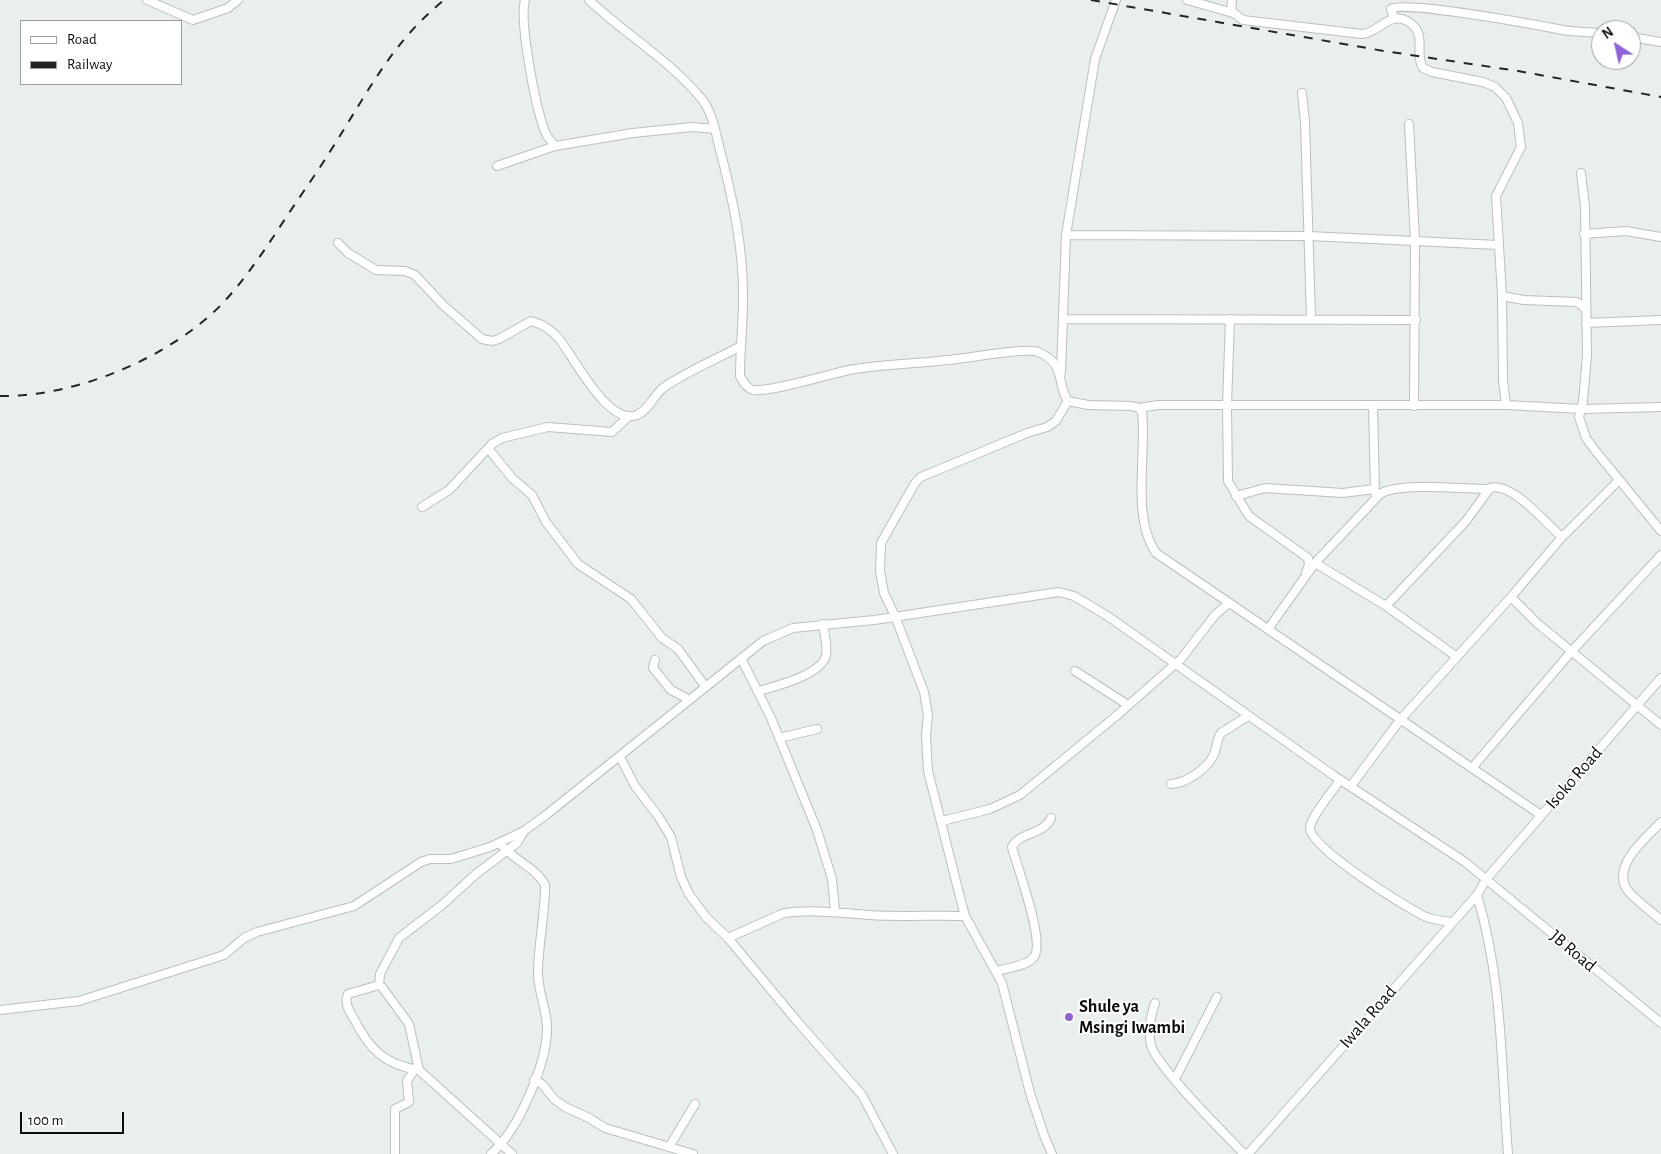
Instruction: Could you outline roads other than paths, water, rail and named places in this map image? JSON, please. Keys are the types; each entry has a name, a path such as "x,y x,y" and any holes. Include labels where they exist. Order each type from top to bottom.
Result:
{"street":[{"path":"147,0 193,20 228,8 238,0"},
{"path":"525,0 524,19 529,56 540,110 546,136 555,146"},
{"path":"589,0 635,41 672,66 702,98 710,112 727,174 739,246 743,298 740,376 746,385 753,390 897,363 945,361 1022,350 1033,350 1044,355 1061,372"},
{"path":"1116,0 1095,59 1066,235 1061,372 1064,396 1068,401 1139,408 1158,405 1661,407"},
{"path":"1188,0 1233,13 1243,20 1252,22 1279,23 1362,34 1371,32 1394,18 1407,21 1419,33 1423,68 1490,84 1506,98 1515,114 1521,136 1521,147 1496,196 1506,405"},
{"path":"1232,0 1233,13"},
{"path":"1394,18 1390,9 1394,4 1410,1 1433,3 1562,30 1591,32"},
{"path":"1641,39 1661,42"},
{"path":"1302,93 1306,122 1311,319"},
{"path":"1409,124 1415,241 1414,406"},
{"path":"497,166 555,146 700,126 714,129"},
{"path":"1581,174 1585,206 1587,355 1582,408 1579,418 1586,438 1618,481 1661,531"},
{"path":"1584,234 1626,231 1661,237"},
{"path":"1066,235 1309,236 1498,245"},
{"path":"338,243 348,253 376,270 405,271 415,275 443,305 482,339 492,341 499,339 531,321 545,327 560,340 601,398 619,414 628,417"},
{"path":"1502,296 1524,300 1577,302 1586,309"},
{"path":"1064,319 1416,320"},
{"path":"1230,319 1227,476 1236,496 1249,516 1305,555 1309,562 1306,573"},
{"path":"1586,323 1661,320"},
{"path":"422,506 449,490 488,448 502,438 542,428 612,432 628,417 643,412 656,395 678,378 741,346"},
{"path":"1052,1154 1030,1093 1008,1002 997,971 965,916 928,771 926,734 928,716 924,692 881,582 880,546 915,483 928,472 1047,427 1056,421 1068,401"},
{"path":"1373,406 1374,489 1376,498"},
{"path":"1139,408 1142,412 1143,426 1143,504 1146,532 1150,544 1156,553 1542,815"},
{"path":"488,448 512,478 532,495 546,522 578,564 631,599 662,638 678,649 705,686"},
{"path":"1351,786 1400,720 1512,597 1562,537 1618,481"},
{"path":"1268,629 1315,562 1384,491 1397,489 1488,489 1498,486 1510,490 1562,537"},
{"path":"1236,496 1265,488 1343,493 1374,489"},
{"path":"1386,606 1466,521 1488,489"},
{"path":"1472,768 1571,652 1661,555"},
{"path":"1315,562 1386,606 1457,657"},
{"name":"JB Road","path":"524,831 620,757 688,699 774,635 793,628 895,616 1064,592 1109,617 1340,780 1487,878 1661,1023"},
{"path":"1512,597 1571,652 1661,725"},
{"path":"942,822 990,809 1020,795 1188,652 1215,615 1229,602"},
{"path":"759,691 803,676 821,665 826,656 823,624"},
{"path":"742,658 759,691 828,860 835,911"},
{"path":"655,660 653,668 666,684 688,699"},
{"path":"1075,671 1128,705"},
{"name":"Isoko Road","path":"1487,878 1661,678"},
{"path":"1171,784 1183,782 1202,768 1215,754 1221,733 1248,716"},
{"path":"779,738 817,729"},
{"path":"620,757 635,786 671,837 681,877 689,894 706,917 728,938 800,1026 862,1094 892,1154"},
{"path":"1340,780 1311,822 1311,833 1332,857 1351,870 1424,916 1452,922"},
{"path":"997,971 1030,961 1036,953 1037,942 1033,921 1012,847 1017,840 1045,827 1050,818"},
{"path":"1661,822 1629,860 1625,870 1624,881 1633,896 1661,920"},
{"path":"0,1010 79,1001 187,968 224,954 244,938 257,932 354,906 421,862 430,859 451,859 500,843 524,831"},
{"path":"394,1154 395,1109 409,1102 407,1081 417,1069 409,1024 397,1005 379,985 380,974 399,938 517,843 524,831"},
{"path":"491,1154 502,1145 514,1126 542,1058 547,1029 546,1015 539,992 538,976 545,885 539,877 505,851 500,843"},
{"name":"Iwala Road","path":"1248,1154 1477,895 1487,878"},
{"path":"1477,895 1488,931 1497,988 1508,1154"},
{"path":"728,938 784,913 835,911 876,916 965,916"},
{"path":"379,985 348,994 348,1008 370,1047 383,1057 417,1069 512,1154"},
{"path":"1175,1079 1216,997"},
{"path":"1155,1003 1152,1014 1150,1044 1153,1051 1175,1079 1244,1154"},
{"path":"534,1080 542,1084 554,1099 565,1107 605,1128 693,1154"},
{"path":"669,1147 695,1104"}],"railway":[{"path":"0,396 29,395 59,390 90,382 120,371 176,341 222,304 257,260 321,166 394,52 425,16 444,0"},
{"path":"1091,0 1384,51 1518,71 1661,97"}],"place":[{"name":"Shule ya Msingi Iwambi","path":"1069,1017"}]}
